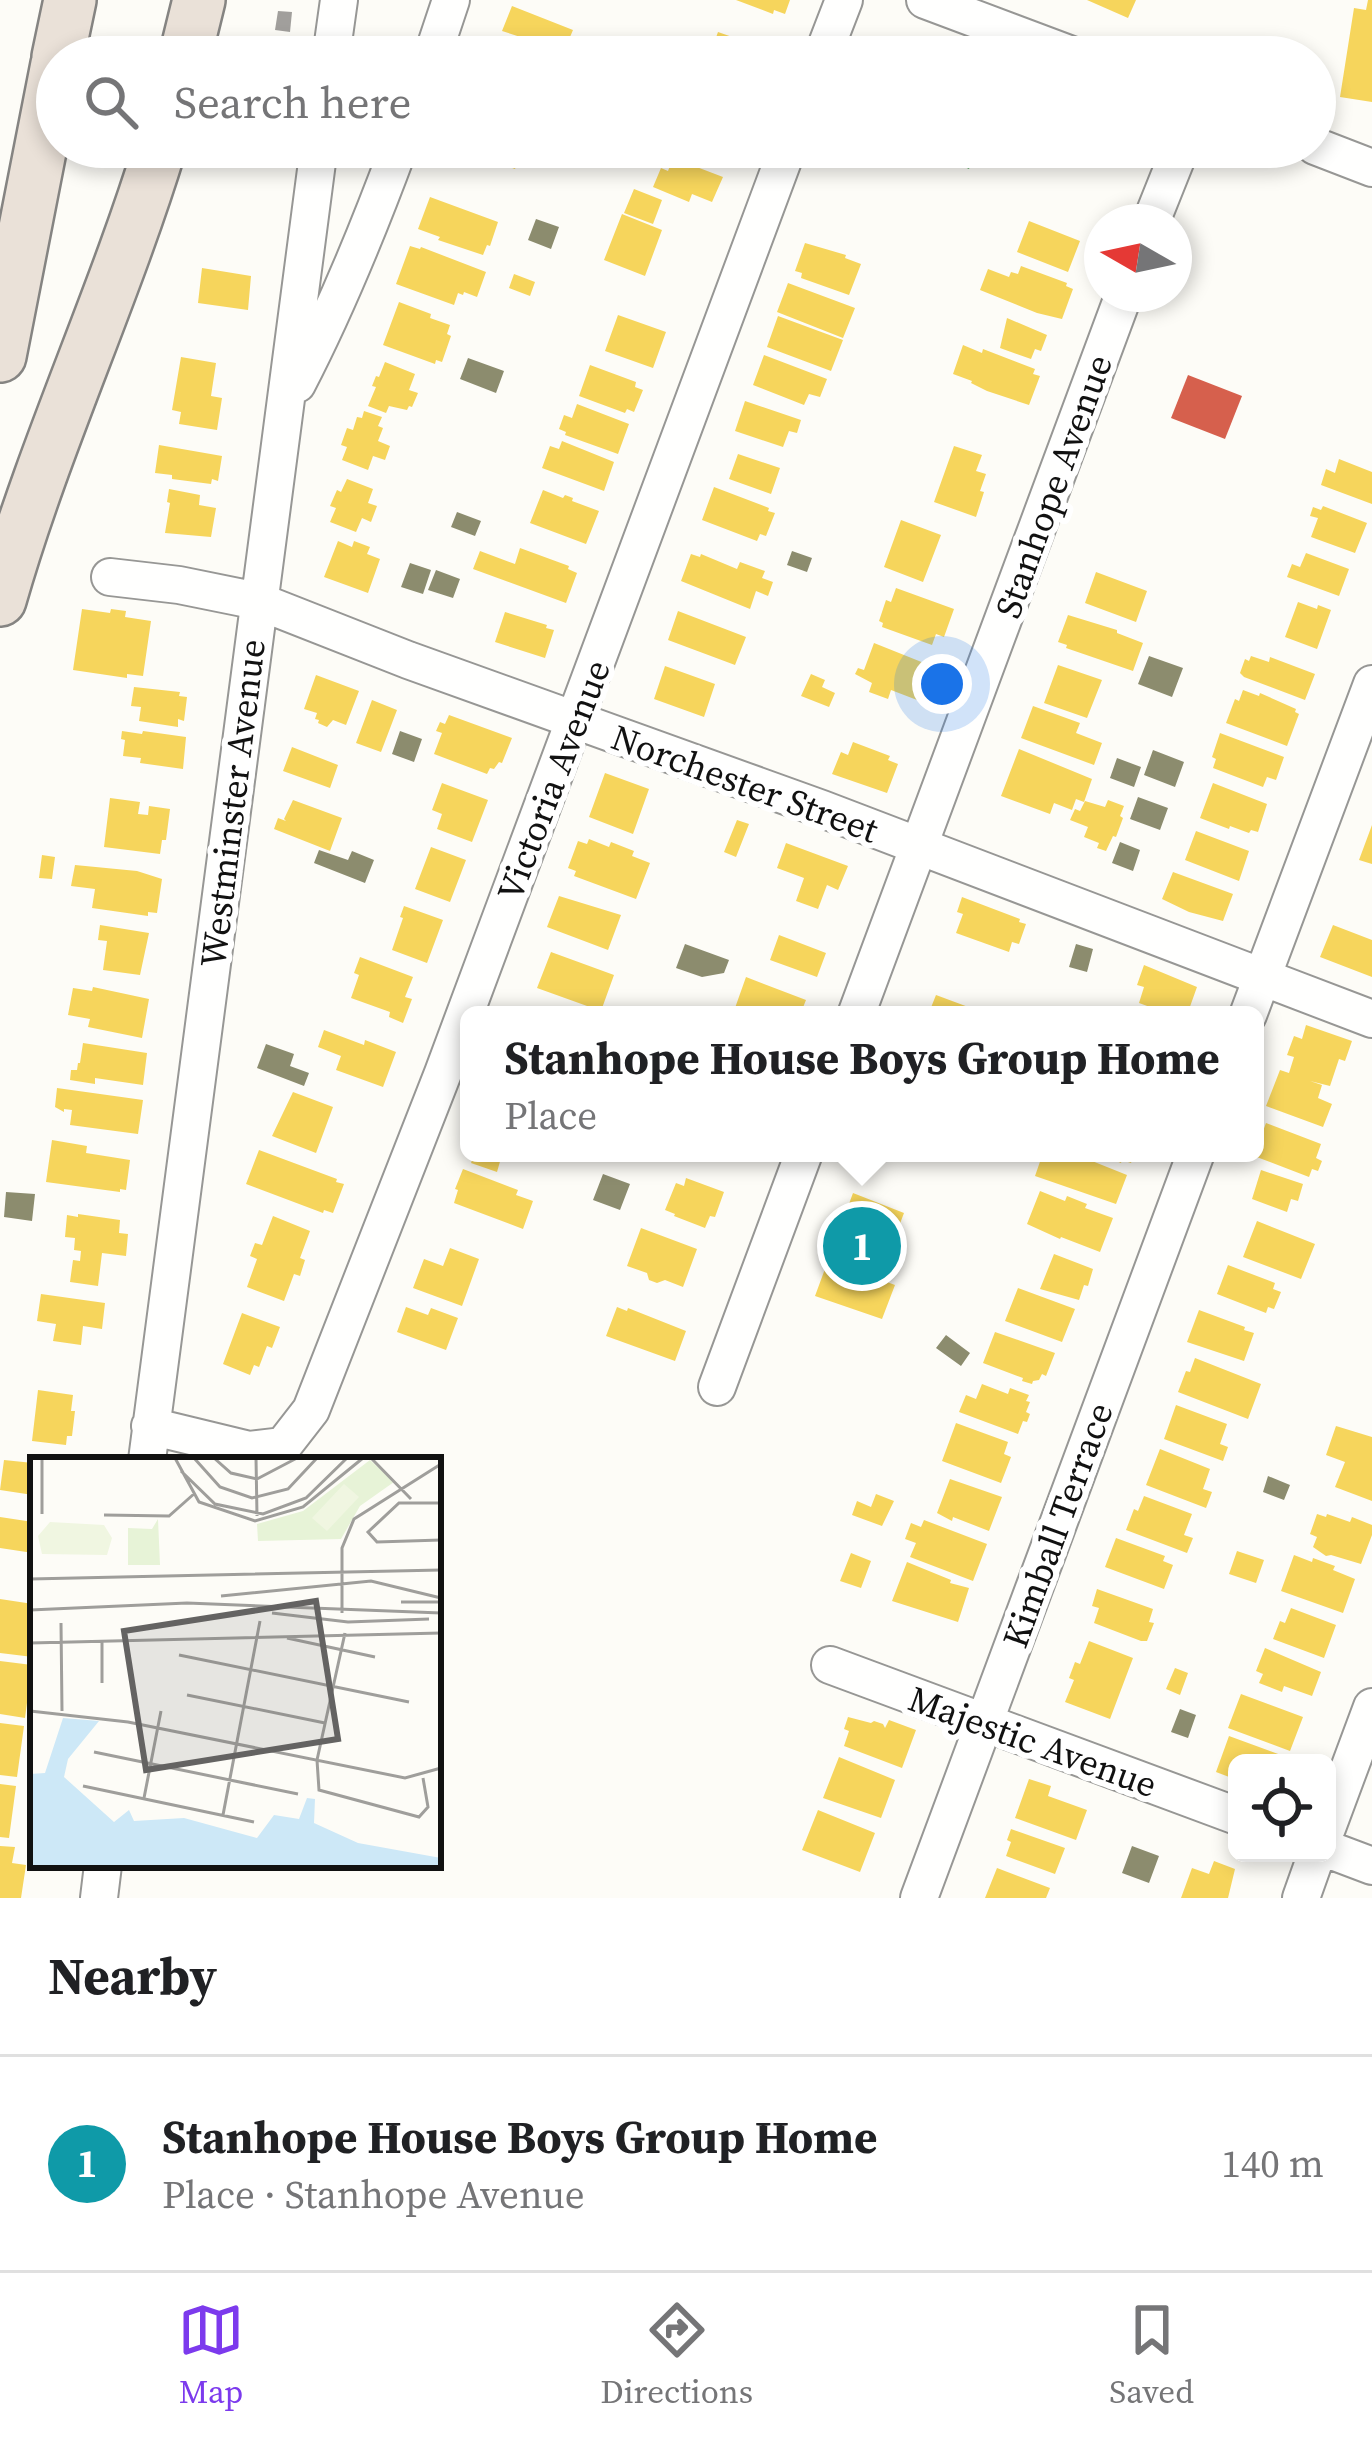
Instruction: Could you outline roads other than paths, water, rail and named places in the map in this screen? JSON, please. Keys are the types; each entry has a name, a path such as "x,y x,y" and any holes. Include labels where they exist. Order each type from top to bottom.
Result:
{"highway":[{"path":"63,36 70,0"},
{"path":"190,36 199,0"},
{"path":"0,356 37,168"},
{"path":"0,600 154,168"}],"street":[{"path":"334,36 338,0"},
{"path":"439,36 451,0"},
{"path":"830,36 844,0"},
{"path":"925,0 1021,36"},
{"path":"1336,154 1372,168"},
{"name":"Westminster Avenue","path":"149,1443 316,168"},
{"path":"284,408 334,309 391,168"},
{"name":"Victoria Avenue","path":"467,1006 780,168"},
{"path":"1158,204 1173,168"},
{"name":"Stanhope Avenue","path":"859,1006 1117,312"},
{"name":"Norchester Street","path":"110,577 179,584 258,601 1372,1019"},
{"path":"1251,1006 1372,684"},
{"name":"Victoria Avenue","path":"149,1443 249,1450 283,1446 310,1410 460,1025"},
{"path":"717,1387 801,1162"},
{"name":"Kimball Terrace","path":"919,1898 1193,1162"},
{"name":"Majestic Avenue","path":"830,1665 1228,1813"},
{"path":"1336,1804 1372,1707"},
{"path":"1336,1853 1372,1866"},
{"path":"1300,1898 1314,1862"},
{"path":"99,1898 103,1868"}],"place":[{"name":"Stanhope House Boys Group Home","path":"862,1246"}]}
